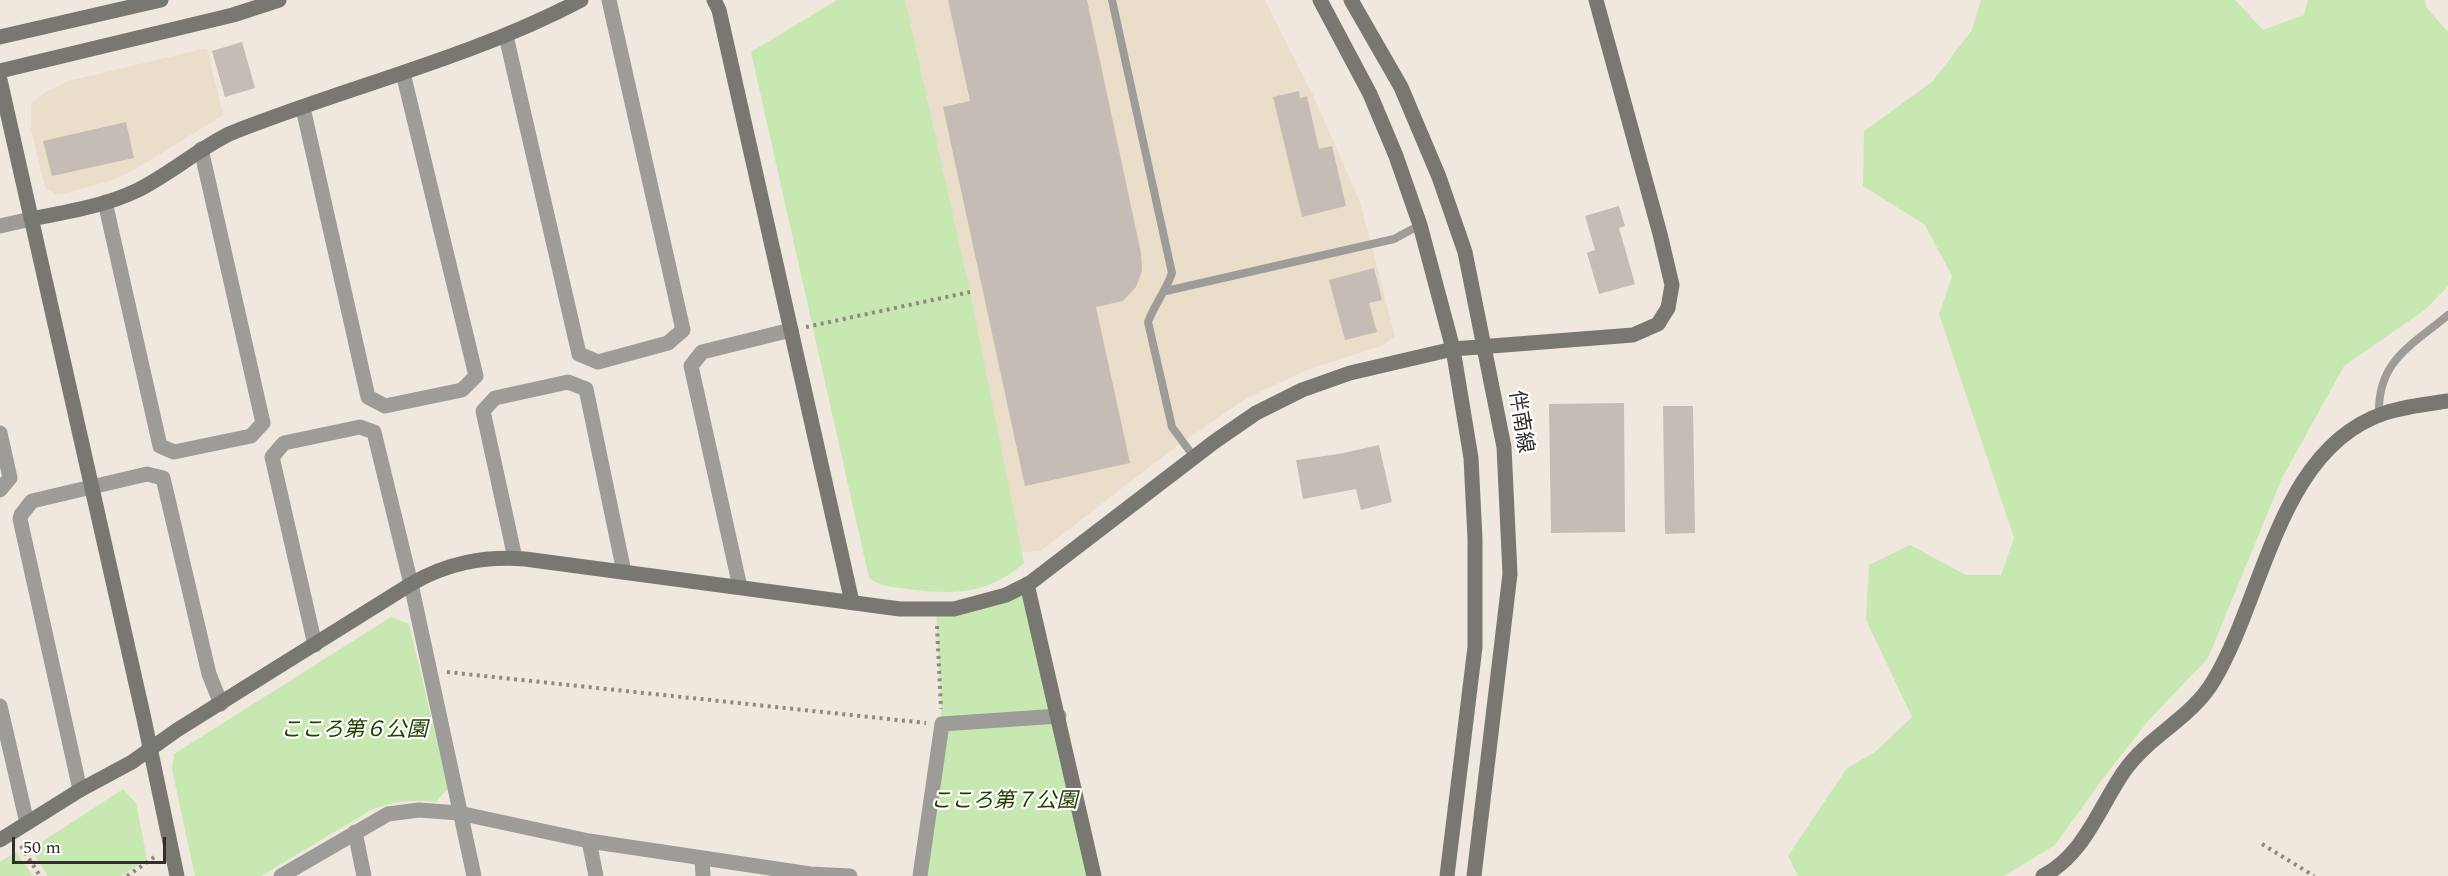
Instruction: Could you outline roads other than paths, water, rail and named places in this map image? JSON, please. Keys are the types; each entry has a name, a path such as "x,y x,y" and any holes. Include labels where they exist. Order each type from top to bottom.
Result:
{"street":[{"path":"0,37 161,0"},
{"path":"0,71 233,15 279,0"},
{"path":"0,226 105,202 139,189 201,149 229,134 506,36 581,0"},
{"path":"506,36 579,354 598,362 668,343 683,330 609,0"},
{"path":"714,0 719,10 852,602"},
{"path":"1320,0 1370,94 1396,156 1420,225 1453,349 1471,458 1475,539 1475,637 1447,876"},
{"name":"伴南線","path":"1351,0 1401,87 1439,177 1465,252 1504,447 1510,574 1474,876"},
{"path":"6,836 150,750 411,584 456,564 479,559 516,558 900,609 936,610 981,604 1006,595 1052,568 1194,457 1256,413 1302,390 1350,373 1453,349 1633,335 1658,324 1668,308 1672,285 1596,0"},
{"path":"303,108 368,397 385,406 462,390 476,376 403,73"},
{"path":"0,80 177,876"},
{"path":"105,202 160,446 174,452 252,436 262,423 201,149"},
{"path":"740,587 691,366 702,352 791,330"},
{"path":"516,558 483,411 495,398 568,382 586,389 624,572"},
{"path":"2043,876 2059,866 2077,849 2117,782 2139,753 2195,706 2210,687 2223,664 2293,500 2308,471 2324,452 2343,435 2385,413 2446,402"},
{"path":"315,645 272,457 284,443 360,427 374,432 411,584 474,876"},
{"path":"0,433 10,478 0,490"},
{"path":"80,790 20,519 21,514 33,501 148,473 165,479 209,674 221,704"},
{"path":"1027,584 1094,876"},
{"path":"0,706 27,823"},
{"path":"920,876 942,724 1059,716"},
{"path":"281,876 388,814 419,810 459,813 589,841 811,875 850,876"},
{"path":"355,832 364,876"},
{"path":"589,841 596,876"},
{"path":"702,858 703,876"}],"lane":[{"path":"1112,0 1172,273 1166,291 1152,311 1148,322 1172,428 1194,457"},
{"path":"1166,291 1395,239 1420,225"},
{"path":"2385,413 2382,384 2390,366 2448,315"}],"park label":[{"name":"こころ第６公園","path":"354,732"},
{"name":"こころ第７公園","path":"1004,803"}]}
